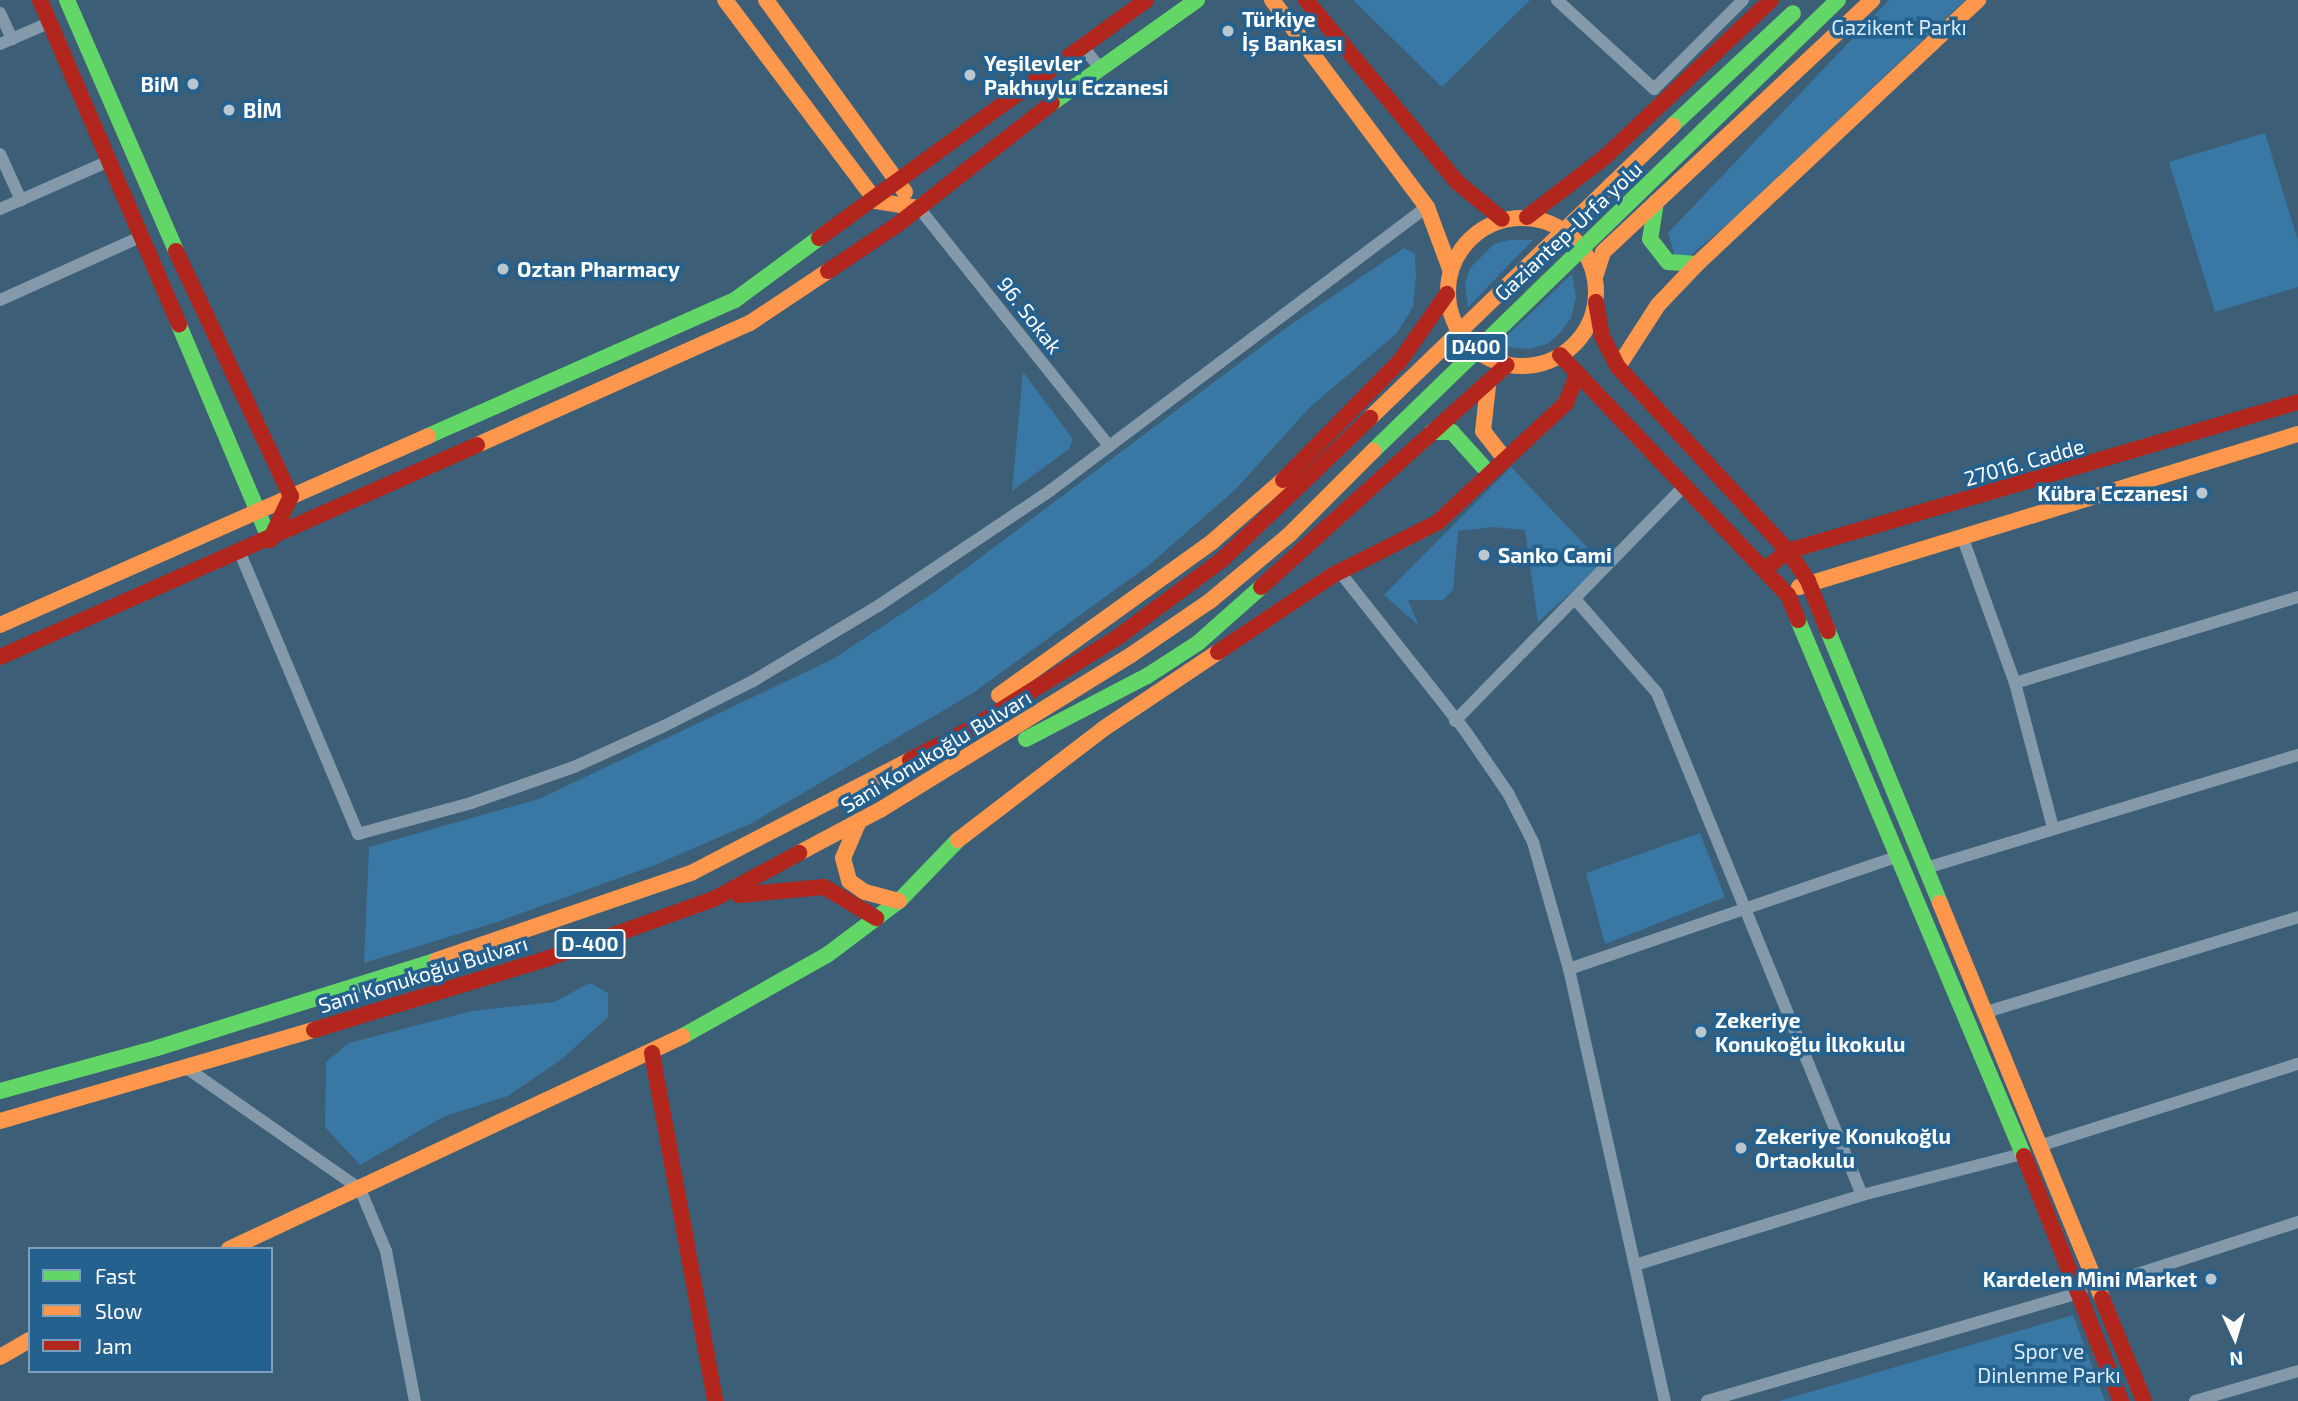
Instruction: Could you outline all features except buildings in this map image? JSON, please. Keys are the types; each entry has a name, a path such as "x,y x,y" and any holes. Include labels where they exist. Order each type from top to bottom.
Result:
{"main road":[{"path":"40,0 111,160 140,237 270,540"},
{"path":"67,0 153,205 291,496"},
{"path":"725,0 876,201 919,208"},
{"path":"766,0 919,208"},
{"path":"0,625 735,300 876,201 1146,0"},
{"path":"0,657 270,540 750,323 919,208 1101,69 1197,0"},
{"path":"1272,0 1427,207 1450,269"},
{"path":"1306,0 1457,182 1503,219"},
{"path":"1527,217 1605,158 1770,0"},
{"name":"Gaziantep-Urfa yolu","path":"1118,637 1223,559 1273,514 1496,292 1805,0"},
{"name":"Gaziantep-Urfa yolu","path":"1131,655 1210,601 1289,535 1483,340 1838,0"},
{"path":"1595,277 1603,252 1783,88 1871,0"},
{"path":"1618,367 1658,305 1697,264 1978,0"},
{"path":"1656,202 1650,239 1668,262 1697,264"},
{"path":"1596,302 1589,325 1560,355 1532,366 1493,362 1464,340 1451,318 1447,294 1450,269 1461,247 1480,230 1503,219 1527,217 1551,223 1572,236 1587,254 1595,277 1602,336 1618,367 1788,551 1808,581 1983,1013 2042,1145 2100,1286 2144,1401"},
{"path":"881,776 1160,580 1271,492 1400,361 1447,294"},
{"path":"1560,355 1788,595 1896,858 2081,1292 2122,1401"},
{"path":"880,810 1103,700 1198,643 1432,432 1488,386 1507,365"},
{"path":"233,1247 652,1053 827,955 899,901 973,825 1103,729 1339,572 1438,522 1488,472 1566,403 1577,374"},
{"path":"1488,386 1483,431 1504,458"},
{"name":"27016. Cadde","path":"1765,569 1788,551 2298,402"},
{"path":"1432,432 1452,432 1488,472"},
{"path":"1788,595 1808,581 2298,434"},
{"path":"270,540 291,496"},
{"name":"Sani Konukoğlu Bulvarı","path":"0,1091 157,1048 597,908 691,873 881,776 1065,674 1118,637"},
{"name":"Sani Konukoğlu Bulvarı","path":"0,1121 188,1069 624,933 714,899 880,810 1131,655"},
{"path":"859,821 843,858 849,881 865,892 899,901"},
{"path":"714,899 777,888 824,887 876,918"},
{"path":"652,1053 716,1401"},
{"path":"0,1357 28,1341"}],"street":[{"path":"1557,0 1654,89 1743,0"},
{"path":"0,13 6,42 51,22"},
{"path":"1083,47 1101,69"},
{"path":"0,154 21,200"},
{"path":"0,209 111,160"},
{"path":"240,553 358,834 574,767 753,681 878,606 1110,446 1427,207"},
{"name":"96. Sokak","path":"919,208 1110,446"},
{"path":"0,300 140,237"},
{"path":"1455,721 1576,600 1684,485"},
{"path":"1962,536 2015,683 2053,828"},
{"path":"1339,572 1508,793 1533,842 1569,969 1665,1401"},
{"path":"2015,683 2298,597"},
{"path":"1576,600 1657,693 1862,1195"},
{"path":"1926,868 2298,755"},
{"path":"1569,969 1896,858"},
{"path":"1983,1013 2298,917"},
{"path":"2042,1145 2298,1064"},
{"path":"188,1069 360,1189 386,1251 415,1401"},
{"path":"1635,1265 1862,1195 2022,1154"},
{"path":"2100,1286 2298,1222"},
{"path":"1707,1401 2081,1292"},
{"path":"2195,1401 2298,1371"}],"green space":[{"path":"1353,0 1530,0 1442,87"},
{"name":"Gazikent Parkı","path":"1889,0 1965,0 1738,215 1684,261 1675,256 1668,233"},
{"path":"2265,133 2298,241 2298,287 2215,312 2169,162"},
{"path":"1509,240 1533,240 1468,307 1465,284 1470,268 1494,244"},
{"path":"1404,248 1415,254 1416,277 1413,307 1397,333 1309,408 1236,489 1149,565 973,693 752,823 655,865 497,922 364,963 369,847 539,799 833,659 933,593 1290,325"},
{"path":"1572,274 1576,297 1571,318 1560,333 1547,344 1530,349 1496,346"},
{"path":"1023,372 1073,439 1069,449 1012,491"},
{"path":"1511,467 1603,564 1538,622 1525,530 1493,527 1458,531 1453,590 1443,600 1408,600 1419,626 1384,595"},
{"path":"1700,833 1725,897 1605,944 1586,873"},
{"path":"590,983 608,993 608,1017 562,1059 508,1096 445,1116 360,1165 325,1127 326,1062 349,1043 472,1011 554,1002"},
{"name":"Spor ve Dinlenme Parkı","path":"2073,1315 2105,1401 1779,1401"}],"traffic: fast":[{"path":"67,0 176,251"},
{"path":"1052,103 1197,0"},
{"path":"1810,27 1838,0"},
{"path":"1673,125 1793,13"},
{"path":"1373,451 1810,27"},
{"path":"1656,202 1650,239 1668,262 1697,264"},
{"path":"428,436 735,300 819,238"},
{"path":"179,325 270,540"},
{"path":"1432,432 1452,432 1488,472"},
{"path":"1026,739 1147,676 1198,643 1261,587"},
{"path":"1798,620 2024,1156"},
{"path":"1828,631 1940,903"},
{"path":"683,1036 827,955 899,901 958,840"},
{"path":"0,1091 157,1048 437,960"}],"traffic: slow":[{"path":"725,0 876,201 919,208"},
{"path":"766,0 905,192"},
{"path":"1272,0 1427,207 1450,269"},
{"path":"1595,277 1603,252 1872,0"},
{"path":"1618,367 1658,305 1697,264 1978,0"},
{"path":"1370,418 1673,125"},
{"path":"1522,218 1550,223 1575,239 1591,264 1596,292 1591,320 1575,345 1550,361 1522,366 1494,361 1469,345 1453,320 1448,292 1453,264 1469,239 1494,223 1522,218"},
{"path":"477,445 750,323 828,271"},
{"path":"1488,386 1483,431 1504,458"},
{"path":"1799,587 2298,434"},
{"path":"0,625 428,436"},
{"path":"1131,655 1210,601 1289,535 1373,451"},
{"path":"999,695 1213,541 1283,480"},
{"path":"958,840 1103,729 1218,652"},
{"path":"799,853 880,810 1131,655"},
{"path":"437,960 691,873 910,760"},
{"path":"859,821 843,858 849,881 865,892 899,901"},
{"path":"1940,903 2102,1298"},
{"path":"0,1121 314,1030"},
{"path":"233,1247 683,1036"},
{"path":"0,1357 28,1341"}],"traffic: jam":[{"path":"40,0 179,325"},
{"path":"819,238 1146,0"},
{"path":"1306,0 1457,182 1502,219"},
{"path":"1527,217 1605,157 1771,0"},
{"path":"828,271 897,225 1052,103"},
{"path":"176,251 291,496 270,540"},
{"path":"1283,480 1400,361 1447,294"},
{"path":"1596,302 1602,336 1618,367 1788,551 1808,581 1828,631"},
{"path":"1560,355 1788,595 1798,620"},
{"path":"1261,587 1507,365"},
{"path":"1218,652 1333,575 1438,522 1566,403 1577,374"},
{"path":"1765,569 1788,551 2298,402"},
{"path":"1118,637 1223,559 1370,418"},
{"path":"0,657 477,445"},
{"path":"910,760 967,731 1118,637"},
{"path":"314,1030 549,958 714,899 799,853"},
{"path":"739,895 824,887 876,918"},
{"path":"652,1053 715,1401"},
{"path":"2024,1156 2121,1401"},
{"path":"2102,1298 2144,1401"}],"place":[{"name":"Türkiye İş Bankası","path":"1228,31"},
{"name":"Yeşilevler Pakhuylu Eczanesi","path":"970,75"},
{"name":"BiM","path":"193,84"},
{"name":"BİM","path":"229,110"},
{"name":"Oztan Pharmacy","path":"503,269"},
{"name":"Kübra Eczanesi","path":"2202,493"},
{"name":"Sanko Cami","path":"1484,555"},
{"name":"Zekeriye Konukoğlu İlkokulu","path":"1701,1032"},
{"name":"Zekeriye Konukoğlu Ortaokulu","path":"1741,1148"},
{"name":"Kardelen Mini Market","path":"2211,1279"}]}
